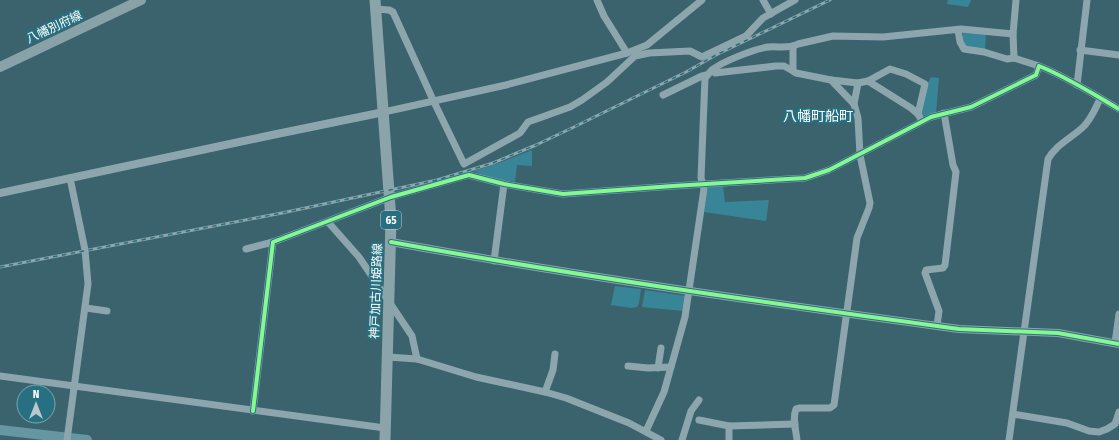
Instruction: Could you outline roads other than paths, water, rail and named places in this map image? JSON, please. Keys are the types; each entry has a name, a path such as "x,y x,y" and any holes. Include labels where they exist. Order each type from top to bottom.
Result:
{"main road":[{"name":"八幡別府線","path":"0,67 141,0"},
{"name":"神戸加古川姫路線","path":"375,5 391,197 385,440"}],"street":[{"path":"596,0 604,16 632,53"},
{"path":"0,193 434,102 632,53 647,45 702,0"},
{"path":"763,0 771,14"},
{"path":"375,5 393,12 464,164 520,133 528,122 582,100 607,82 632,53 690,51 702,57 746,36 763,18 795,0"},
{"path":"1014,58 1013,34 1016,0"},
{"path":"1077,84 1080,50 1088,0"},
{"path":"663,95 710,73 735,58 768,47 793,46 832,36 883,37 958,30 1013,34"},
{"path":"958,30 960,42 964,49 984,52 1007,59 1014,58 1039,66 1077,84 1119,109"},
{"path":"793,46 793,71"},
{"path":"1080,50 1119,55"},
{"path":"735,58 739,71"},
{"path":"710,73 781,66 796,73 831,80 858,83 868,81 890,69 906,74 925,84 918,114"},
{"path":"246,249 273,242 391,197 469,175 504,184 563,194 805,178 829,170 860,155 922,121 944,113 967,108 989,98 1036,75 1039,66"},
{"path":"647,435 664,392 685,317 690,292 704,189 701,178 701,170 706,78 710,73"},
{"path":"831,80 854,104"},
{"path":"868,81 912,108 922,121"},
{"path":"797,440 795,413 798,408 830,408 834,405 857,238 870,203 860,155 858,118 854,104 858,83"},
{"path":"1009,440 1048,159 1061,144 1089,121 1100,99"},
{"path":"937,326 939,311 925,272 926,270 943,268 945,265 956,172 953,165 944,113"},
{"path":"67,440 86,308 88,284 86,250 70,178"},
{"path":"494,260 504,184"},
{"path":"328,222 359,257 389,304 412,336 417,359"},
{"path":"253,410 273,242"},
{"path":"391,242 690,292 959,329 1058,333 1117,343 1119,314"},
{"path":"86,308 107,311"},
{"path":"658,368 660,348"},
{"path":"545,392 555,354"},
{"path":"388,357 417,359 476,376 566,398 629,423 647,435 661,440"},
{"path":"628,366 658,368 671,367"},
{"path":"0,376 385,428"},
{"path":"682,440 691,411 699,400"},
{"path":"1013,414 1067,423 1089,431 1099,432 1115,424 1119,412"},
{"path":"704,423 729,426 795,424"},
{"path":"729,426 729,440"}],"waterway":[{"path":"0,430 87,440"}],"railway":[{"path":"0,267 282,213 437,180 493,163 572,128 686,72 716,55 830,0"}],"district":[{"name":"八幡町船町","path":"818,116"}]}
